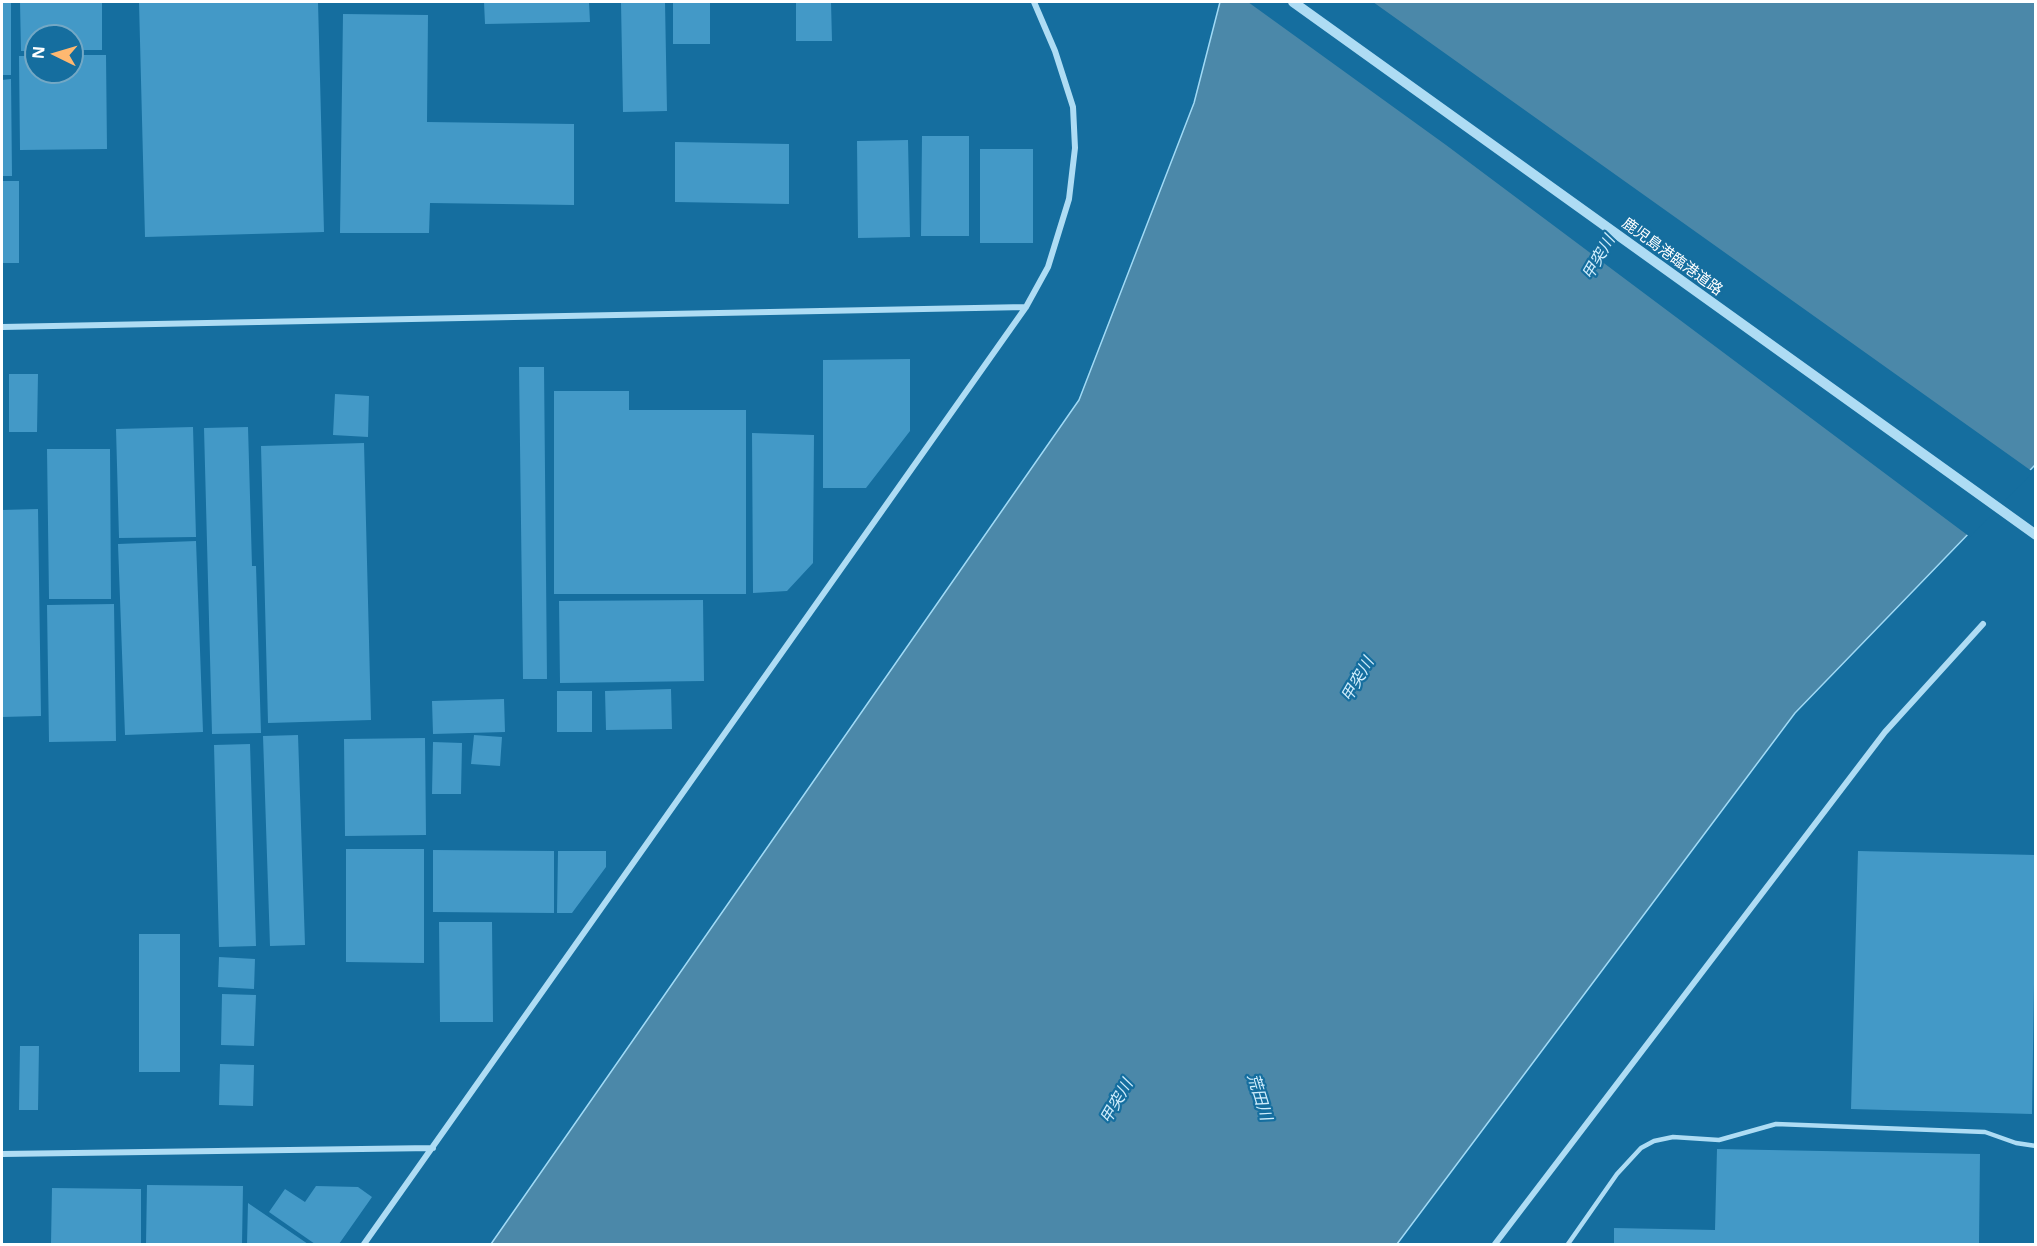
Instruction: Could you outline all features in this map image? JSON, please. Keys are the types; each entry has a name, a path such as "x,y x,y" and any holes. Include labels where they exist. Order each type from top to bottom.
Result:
{"street":[{"path":"364,1245 1026,307 1048,267 1069,199 1075,148 1073,107 1055,51 1034,2"},
{"name":"鹿児島港臨港道路","path":"1293,2 2036,535"},
{"path":"2,327 1026,307"},
{"path":"1495,1245 1885,732 1983,624"},
{"path":"2,1154 433,1148"}],"lane":[{"path":"1568,1245 1617,1174 1641,1148 1654,1141 1673,1137 1719,1140 1776,1124 1985,1132 2016,1143 2036,1146"}],"water":[{"path":"1220,2 2035,2 2035,465 1795,713 1397,1244 491,1244 1079,400 1194,103"}],"pier":[{"path":"1248,2 1373,2 2033,472 1970,537 1446,145"}],"building":[{"path":"2,2 11,2 11,75 2,75"},
{"path":"20,2 102,2 102,50 84,50 84,24 24,24 24,51 21,51"},
{"path":"139,2 318,2 324,232 145,237"},
{"path":"484,2 589,2 590,22 485,24"},
{"path":"621,2 665,2 667,111 623,112"},
{"path":"673,2 710,2 710,44 673,44"},
{"path":"796,2 831,2 832,41 796,41"},
{"path":"343,14 428,15 427,122 574,124 574,205 430,203 429,233 340,233"},
{"path":"84,55 106,55 107,149 20,150 19,56 24,56 24,84 84,84"},
{"path":"11,79 12,176 2,176 2,80"},
{"path":"922,136 969,136 969,236 921,236"},
{"path":"908,140 910,237 858,238 857,141"},
{"path":"675,142 789,144 789,204 675,202"},
{"path":"980,149 1033,149 1033,243 980,243"},
{"path":"2,181 19,181 19,263 2,263"},
{"path":"910,359 910,431 866,488 823,488 823,360"},
{"path":"519,367 544,367 547,679 523,679"},
{"path":"9,374 38,374 37,432 9,432"},
{"path":"554,391 629,391 629,410 746,410 746,594 554,594"},
{"path":"335,394 369,396 368,437 333,435"},
{"path":"193,427 196,537 119,538 116,429"},
{"path":"248,427 252,566 256,566 261,733 212,734 204,428"},
{"path":"752,433 814,435 813,563 787,591 753,593"},
{"path":"364,443 371,720 268,723 261,446"},
{"path":"47,449 110,449 111,599 49,599"},
{"path":"38,509 41,716 2,717 2,510"},
{"path":"196,541 203,732 125,735 118,544"},
{"path":"703,600 704,681 560,683 559,601"},
{"path":"114,604 116,741 49,742 47,605"},
{"path":"671,689 672,729 606,730 605,691"},
{"path":"557,691 592,691 592,732 557,732"},
{"path":"504,699 505,732 433,734 432,701"},
{"path":"298,735 305,945 270,946 263,736"},
{"path":"474,735 502,737 500,766 471,764"},
{"path":"425,738 426,835 345,836 344,739"},
{"path":"433,742 462,743 461,794 432,794"},
{"path":"250,744 256,946 219,947 214,745"},
{"path":"346,849 424,849 424,963 346,962"},
{"path":"433,850 554,851 554,913 433,912"},
{"path":"558,851 606,851 606,867 572,913 557,913"},
{"path":"1858,851 2036,855 2032,1114 1851,1109"},
{"path":"439,922 492,922 493,1022 440,1022"},
{"path":"139,934 180,934 180,1072 139,1072"},
{"path":"219,957 255,959 254,989 218,987"},
{"path":"222,994 256,995 254,1046 221,1045"},
{"path":"20,1046 39,1046 38,1110 19,1110"},
{"path":"220,1064 254,1065 253,1106 219,1105"},
{"path":"1717,1149 1980,1154 1979,1244 1614,1244 1614,1228 1715,1230"},
{"path":"147,1185 243,1186 242,1244 146,1244"},
{"path":"316,1186 358,1187 372,1197 339,1244 315,1244 269,1212 285,1189 305,1202"},
{"path":"52,1188 141,1189 141,1244 51,1244"},
{"path":"248,1203 308,1244 247,1244"}],"water label":[{"name":"甲突川","path":"1599,258"},
{"name":"甲突川","path":"1358,680"},
{"name":"荒田川","path":"1259,1097"},
{"name":"甲突川","path":"1117,1102"}]}
